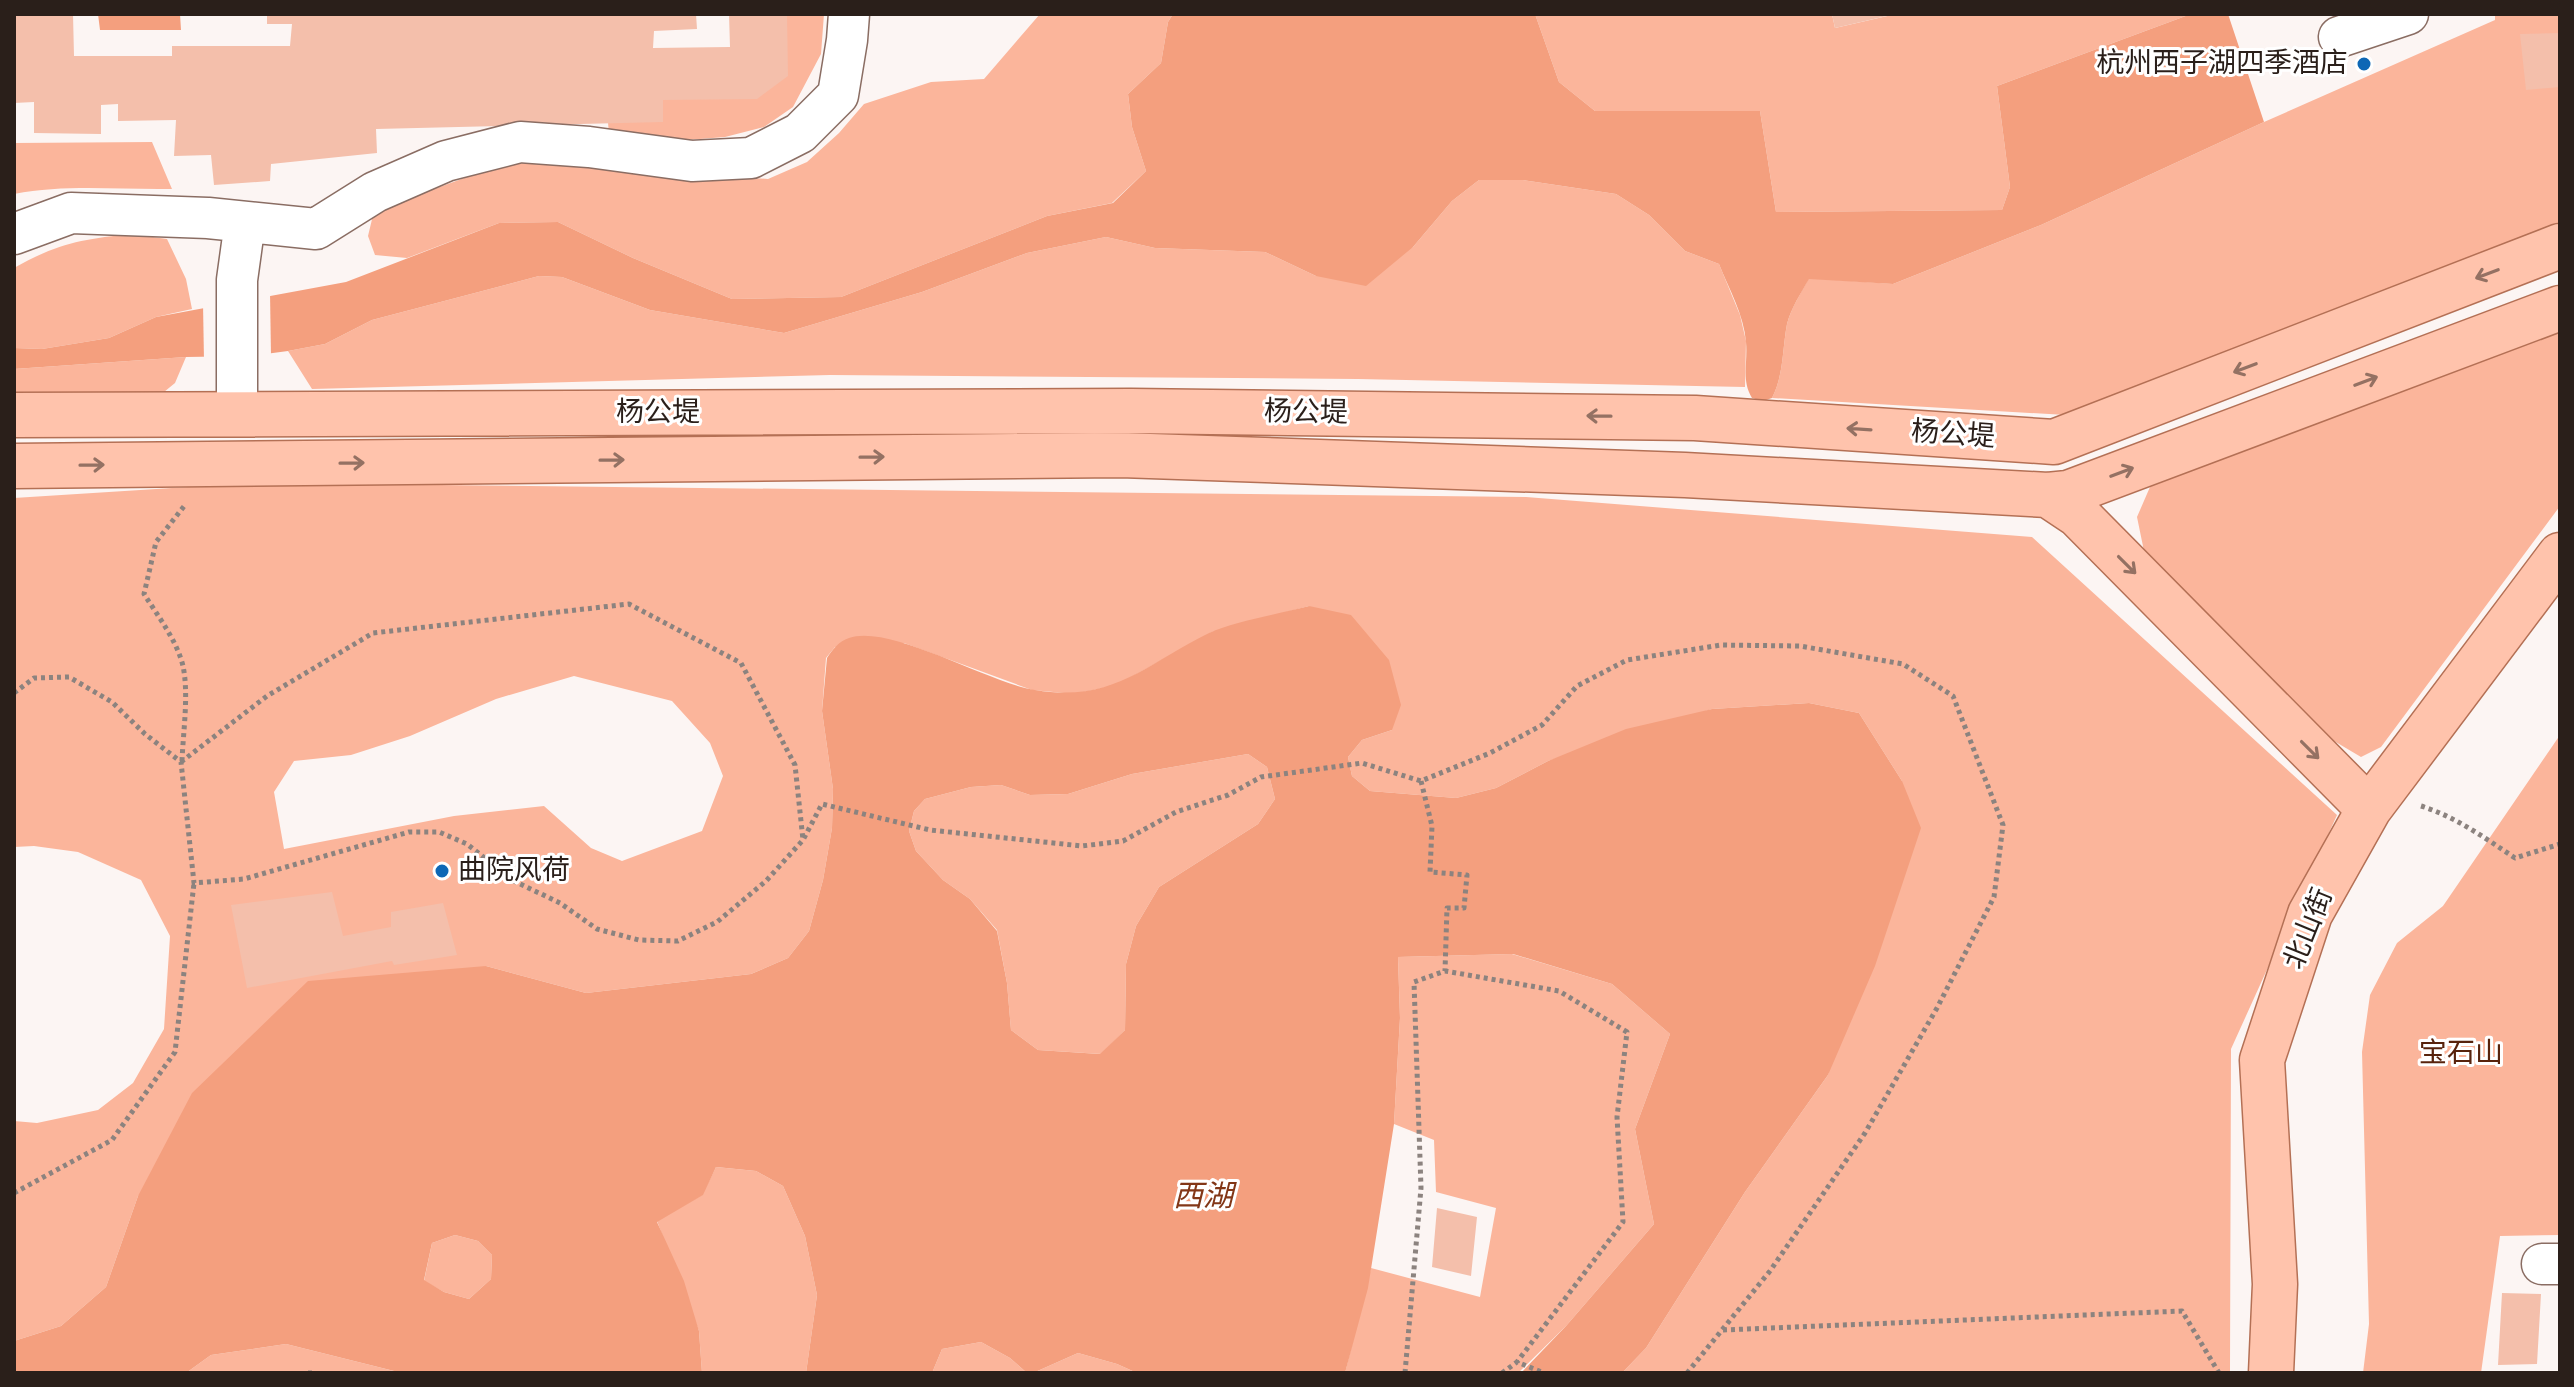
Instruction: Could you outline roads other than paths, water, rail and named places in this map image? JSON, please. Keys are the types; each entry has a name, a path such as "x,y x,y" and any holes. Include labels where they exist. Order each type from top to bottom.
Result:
{"main road":[{"name":"杨公堤","path":"14,415 1131,411 1695,418 2054,442 2560,246"},
{"name":"杨公堤","path":"14,466 1121,455 1685,475 2048,495 2068,493 2560,308"},
{"path":"2048,495 2078,515 2375,801"},
{"name":"北山街","path":"2271,1373 2275,1284 2262,1060 2310,914 2375,801 2560,555"}],"street":[{"path":"14,234 71,213 316,229 375,192 446,161 520,142 589,147 692,161 751,158 800,133 838,95 849,14"},
{"path":"2339,37 2408,14"},
{"path":"237,414 237,280 245,222"}],"water":[{"path":"98,14 180,14 181,30 100,30"},
{"path":"1173,14 1535,14 1559,82 1595,111 1760,111 1776,212 2002,210 2010,187 1997,86 2191,14 2228,14 2264,122 2041,225 1893,284 1809,279 1789,318 1776,389 1772,398 1763,401 1752,398 1749,391 1745,332 1719,264 1685,251 1649,215 1616,194 1523,180 1479,180 1452,201 1413,247 1366,286 1316,276 1265,252 1155,248 1106,237 1027,253 922,292 784,333 650,310 562,277 539,276 372,320 325,344 288,351 250,356 186,357 14,369 14,348 42,349 109,338 156,317 346,282 499,223 558,222 633,258 732,299 841,297 1047,216 1113,203 1146,171 1132,127 1128,94 1161,63 1168,22"},
{"name":"西湖","path":"1309,606 1351,615 1389,660 1401,705 1392,730 1362,740 1348,757 1352,776 1370,791 1456,798 1496,788 1548,761 1626,729 1712,709 1809,703 1859,713 1902,781 1921,828 1875,966 1828,1075 1745,1192 1646,1348 1622,1373 1521,1373 1654,1224 1635,1129 1670,1034 1612,984 1513,954 1398,957 1400,1018 1394,1124 1368,1288 1345,1373 1137,1373 1078,1353 1027,1373 1010,1358 981,1342 942,1349 932,1373 806,1373 817,1295 805,1236 783,1186 756,1171 716,1167 703,1195 657,1222 684,1281 699,1331 702,1373 402,1373 286,1344 211,1355 186,1373 14,1373 14,1341 61,1326 106,1287 138,1196 192,1093 308,981 486,966 586,993 751,974 788,958 809,931 823,880 832,828 833,789 822,711 827,658 842,641 867,636 889,639 1015,685 1062,693 1107,686 1146,669 1209,633 1244,621","holes":["1248,754 1267,767 1275,799 1258,824 1159,887 1136,926 1126,964 1125,1030 1100,1054 1038,1050 1011,1030 1007,983 997,931 970,899 943,880 916,851 909,831 914,811 925,799 971,787 1001,785 1030,795 1068,794 1132,774","455,1235 478,1241 492,1255 491,1279 469,1299 444,1292 424,1280 432,1243"]}],"place":[{"name":"杭州西子湖四季酒店","path":"2364,64"},
{"name":"曲院风荷","path":"442,871"}],"park label":[{"name":"宝石山","path":"2461,1054"}]}
